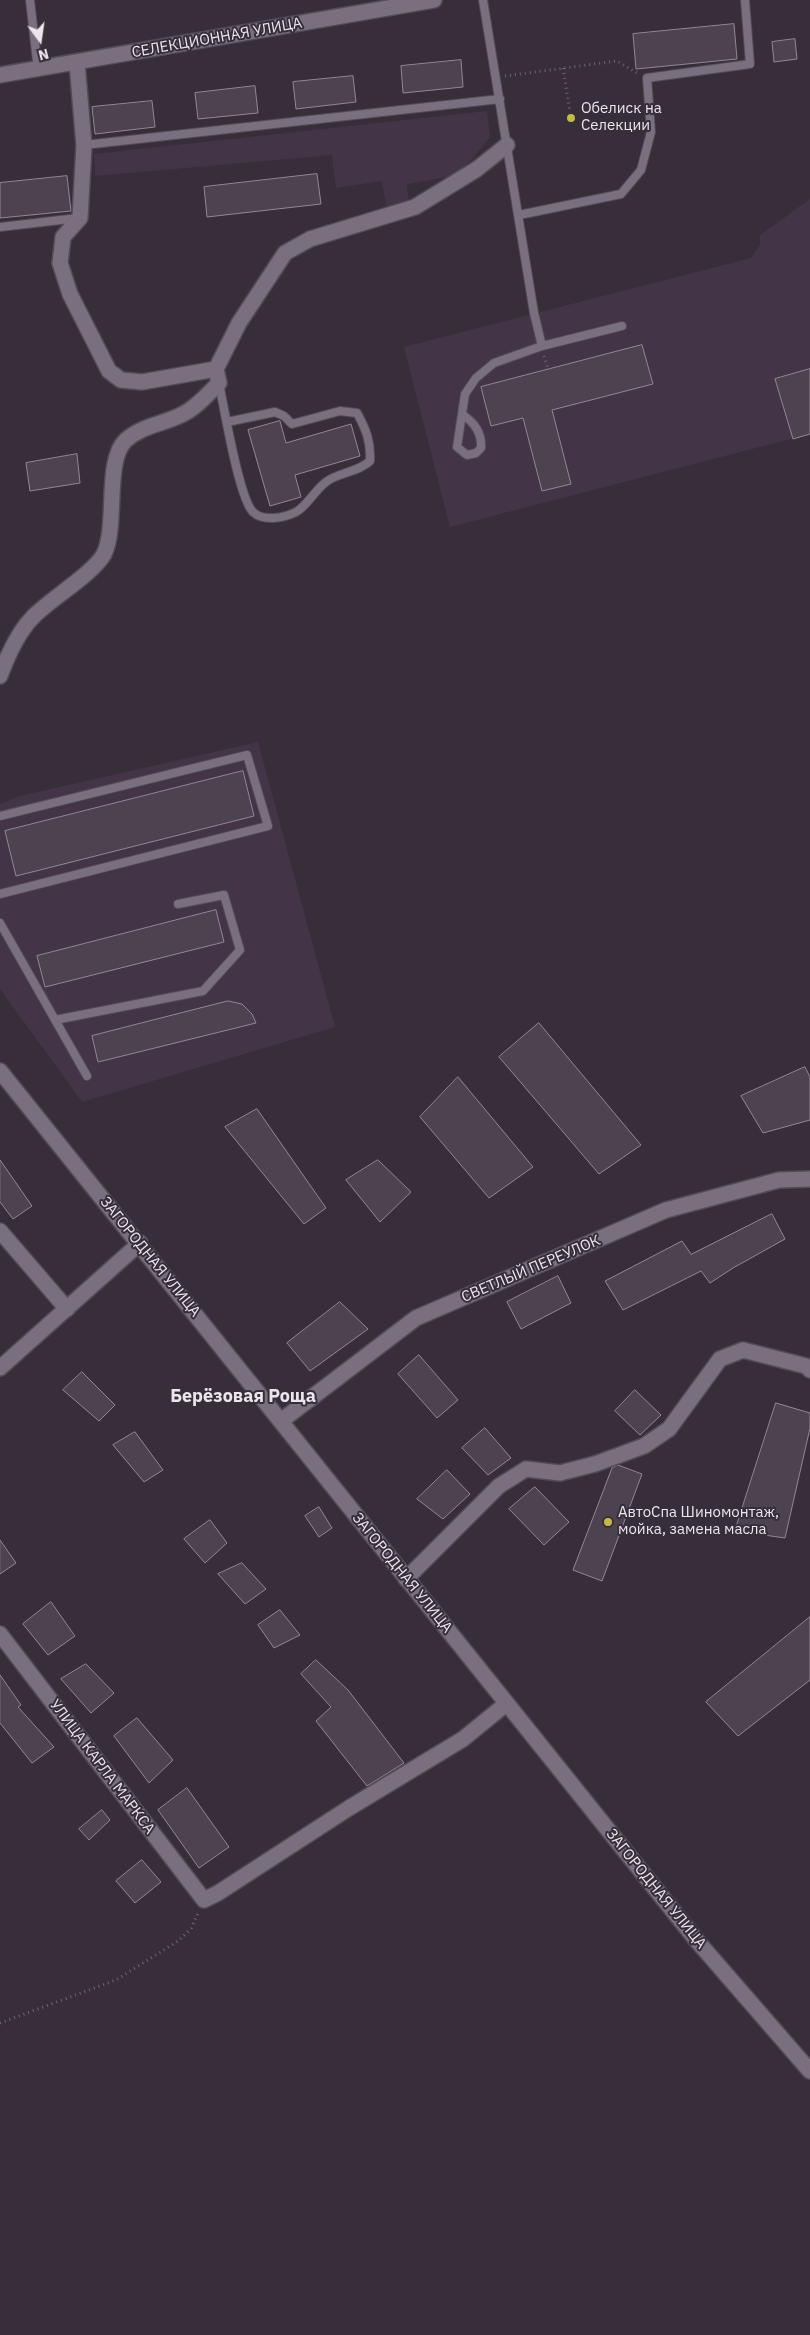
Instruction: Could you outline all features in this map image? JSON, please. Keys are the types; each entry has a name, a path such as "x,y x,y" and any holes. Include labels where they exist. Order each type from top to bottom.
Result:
{"street":[{"name":"СЕЛЕКЦИОННАЯ УЛИЦА","path":"0,75 38,70 434,0"},
{"path":"77,63 84,145 80,218 63,237 60,263 70,294 109,371 121,380 142,382 218,376"},
{"path":"0,676 17,641 32,617 104,555 110,533 116,460 125,440 153,424 182,415 218,376 239,323 285,253 310,239 415,207 477,168 507,146"},
{"name":"ЗАГОРОДНАЯ УЛИЦА","path":"0,1071 140,1243 406,1579 698,1942 810,2071"},
{"name":"СВЕТЛЫЙ ПЕРЕУЛОК","path":"281,1421 416,1318 666,1210 779,1180 810,1179"},
{"path":"0,1231 67,1309"},
{"path":"0,1368 140,1243"},
{"path":"406,1579 499,1486 526,1469 560,1473 595,1464 644,1446 669,1429 720,1359 743,1350 806,1366 810,1370"},
{"name":"УЛИЦА КАРЛА МАРКСА","path":"0,1634 204,1900"},
{"path":"204,1900 218,1893 349,1808 463,1739 506,1704"}],"lane":[{"path":"30,0 38,70"},
{"path":"483,0 534,313 542,346"},
{"path":"519,215 621,194 641,170 651,132 647,78 750,64 745,0"},
{"path":"84,145 500,99"},
{"path":"0,227 80,218"},
{"path":"463,415 472,421 482,439 481,448 476,454 467,455 457,447 465,394 476,378 494,363 542,346 622,326"},
{"path":"218,376 244,500 254,513 271,519 297,512 327,481 362,468 370,461 371,447 366,428 357,413 340,411 292,424 284,416 275,412 228,422"},
{"path":"0,816 247,755 268,826 0,894"},
{"path":"55,1020 203,991 240,950 224,895 178,904"},
{"path":"0,923 87,1076"}],"path":[{"path":"496,77 617,62 647,78"},
{"path":"563,68 571,118"},
{"path":"0,2023 116,1980 178,1941 191,1929 204,1900"}],"shaded area":[{"path":"487,111 490,137 459,175 407,184 409,206 387,210 382,181 336,188 332,155 95,176 94,154"},
{"path":"810,199 810,434 450,527 404,347 751,258 760,245 760,235"},
{"path":"258,742 335,1027 82,1102 0,989 0,804 20,796"}],"building":[{"path":"734,24 737,59 636,69 633,34"},
{"path":"795,39 797,59 774,62 772,42"},
{"path":"461,60 463,87 403,93 401,66"},
{"path":"353,76 356,102 296,109 293,82"},
{"path":"255,86 258,113 198,119 195,93"},
{"path":"152,101 155,127 95,134 92,107"},
{"path":"317,174 321,204 207,217 204,187"},
{"path":"67,176 71,211 0,218 0,183"},
{"path":"642,345 653,384 552,410 571,484 542,491 523,418 491,426 481,387"},
{"path":"810,369 810,434 793,439 775,379"},
{"path":"280,421 286,443 351,424 360,456 295,475 301,497 270,506 248,430"},
{"path":"77,454 80,483 30,491 26,463"},
{"path":"243,771 254,816 16,876 5,831"},
{"path":"216,910 224,942 45,987 37,956"},
{"path":"228,1001 242,1004 252,1014 256,1023 98,1062 92,1036"},
{"path":"539,1023 641,1145 599,1174 499,1057"},
{"path":"805,1067 810,1077 810,1120 763,1133 741,1096"},
{"path":"458,1077 533,1167 489,1198 420,1117"},
{"path":"257,1109 326,1208 304,1224 225,1127"},
{"path":"0,1160 32,1206 13,1219 0,1202"},
{"path":"378,1160 411,1192 380,1222 346,1180"},
{"path":"772,1214 785,1239 710,1283 701,1271 623,1310 605,1281 682,1241 691,1254"},
{"path":"558,1276 571,1303 521,1329 507,1302"},
{"path":"340,1302 368,1329 310,1371 287,1343"},
{"path":"419,1355 458,1400 437,1418 398,1374"},
{"path":"82,1372 115,1405 99,1421 63,1390"},
{"path":"635,1390 661,1415 640,1435 615,1411"},
{"path":"776,1403 810,1413 810,1428 785,1538 735,1531"},
{"path":"485,1428 511,1458 488,1475 462,1448"},
{"path":"135,1432 163,1470 144,1482 113,1445"},
{"name":"АвтоСпа Шиномонтаж, мойка, замена масла","path":"618,1465 642,1474 602,1581 573,1570 612,1468"},
{"path":"447,1470 470,1494 443,1519 417,1499"},
{"path":"535,1487 569,1522 544,1545 509,1509"},
{"path":"319,1507 332,1528 319,1537 305,1516"},
{"path":"210,1520 227,1543 205,1563 184,1539"},
{"path":"0,1540 16,1563 0,1574"},
{"path":"242,1563 266,1589 245,1604 218,1574"},
{"path":"51,1602 75,1636 48,1655 23,1624"},
{"path":"280,1610 300,1635 274,1648 258,1625"},
{"path":"810,1617 810,1680 738,1736 706,1702"},
{"path":"316,1660 348,1690 404,1763 367,1786 316,1721 331,1707 301,1674"},
{"path":"86,1664 114,1693 91,1713 61,1679"},
{"path":"0,1675 21,1705 18,1707 54,1747 32,1763 0,1723"},
{"path":"137,1718 173,1760 149,1783 114,1736"},
{"path":"187,1788 229,1847 199,1868 158,1810"},
{"path":"102,1810 110,1820 89,1840 79,1829"},
{"path":"142,1860 161,1882 135,1903 116,1881"}],"place":[{"name":"Обелиск на Селекции","path":"571,118"},
{"name":"АвтоСпа Шиномонтаж, мойка, замена масла","path":"608,1522"}],"district":[{"name":"Берёзовая Роща","path":"243,1397"}]}
